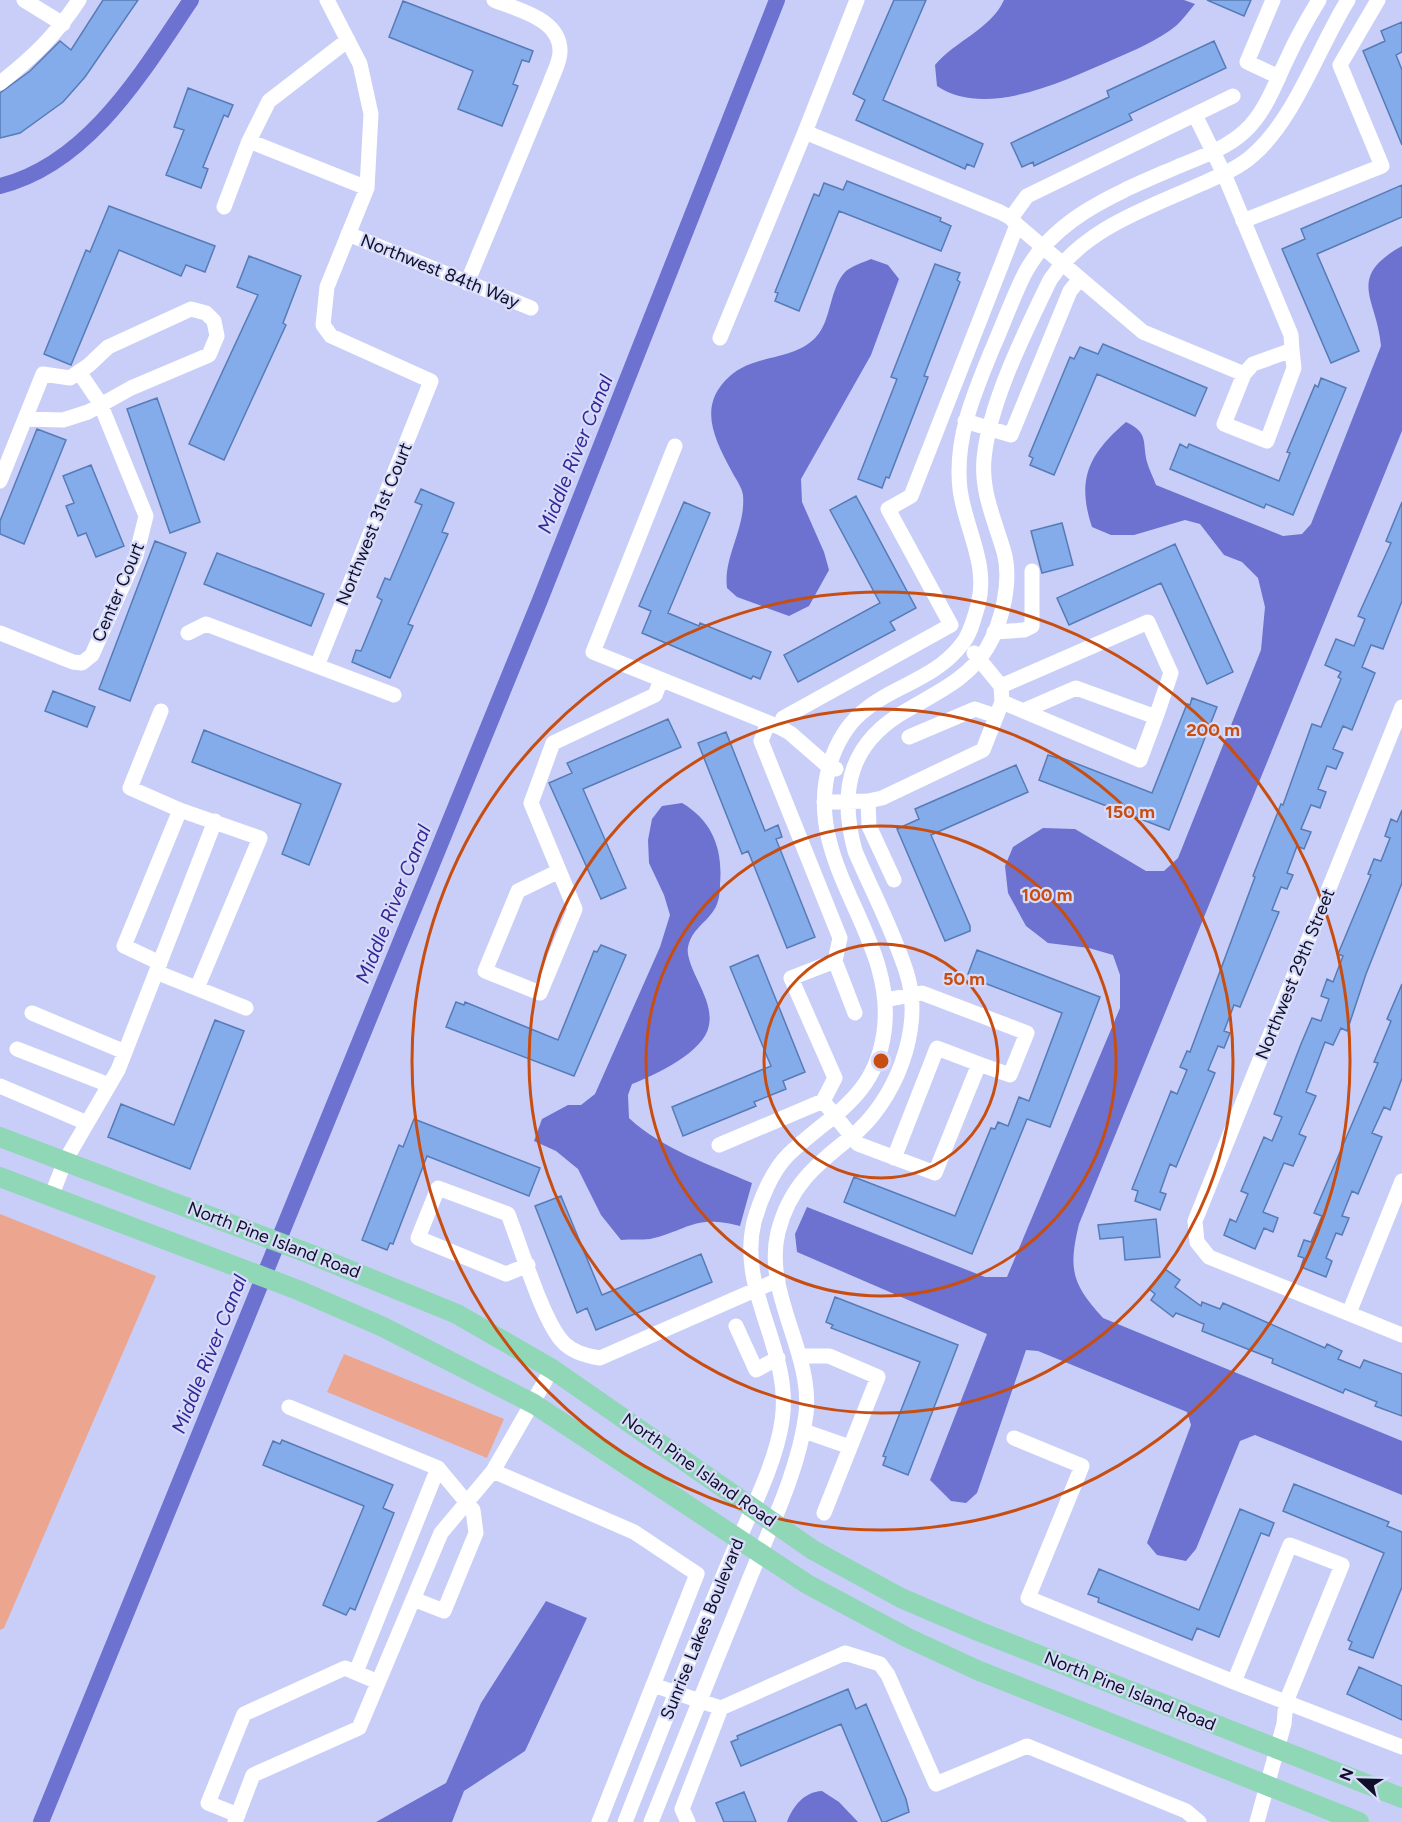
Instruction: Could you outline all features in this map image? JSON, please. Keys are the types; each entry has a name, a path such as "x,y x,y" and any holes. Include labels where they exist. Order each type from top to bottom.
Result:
{"main road":[{"name":"North Pine Island Road","path":"0,1137 241,1227 457,1314 552,1369 813,1550 901,1598 1402,1798"},
{"name":"North Pine Island Road","path":"0,1177 298,1290 453,1360 534,1404 807,1584 908,1638 967,1665 1359,1822"}],"street":[{"path":"24,0 63,24"},
{"path":"0,83 33,57 63,24 79,0"},
{"name":"Northwest 84th Way","path":"327,0 360,64 371,114 366,188 327,287 323,325 331,336 431,381"},
{"path":"467,283 550,83 560,51 556,36 547,22 494,0"},
{"path":"720,338 857,0"},
{"path":"1272,0 1247,62 1279,76"},
{"path":"964,642 980,595 981,572 960,489 959,465 965,421 1024,274 1042,249 1064,227 1100,203 1213,152 1246,130 1260,112 1320,0 1345,5"},
{"path":"1243,221 1382,166 1340,65 1378,0"},
{"name":"Sunrise Lakes Boulevard","path":"651,1822 773,1521 804,1431 807,1401 806,1380 778,1280 775,1252 787,1205 802,1180 822,1159 850,1138 884,1100 903,1063 910,1025 908,975 855,851 849,830 846,802 850,774 868,741 880,727 938,694 966,674 979,659 994,632 1003,603 1006,576 1004,554 984,481 988,426 1034,312 1060,264 1096,233 1224,174 1252,157 1285,120 1345,5"},
{"path":"225,207 249,141 269,101 348,40"},
{"path":"824,802 868,801 882,798 983,750 999,709 1001,686 951,625 888,509 910,496 1014,221 1027,196 1233,96"},
{"path":"1195,115 1224,174 1291,335 1293,350 1294,368 1267,441 1224,424 1244,374 1253,364 1293,350"},
{"path":"805,132 1014,221 1042,249 1143,332 1244,374"},
{"path":"249,141 366,188"},
{"name":"Northwest 84th Way","path":"348,234 531,308"},
{"path":"965,421 988,426 1011,435 1070,291 1079,280"},
{"path":"0,481 43,374 70,378 108,347 191,309 206,313 214,321 217,336 209,355 100,403 88,412 63,420 25,419"},
{"name":"Center Court","path":"0,633 73,662 82,663 92,655 136,556 146,516 100,403 79,372"},
{"name":"Northwest 31st Court","path":"317,666 431,381"},
{"path":"675,446 593,652 774,725 790,733 829,767 850,774"},
{"path":"994,632 1024,630 1032,626 1032,571"},
{"path":"909,736 975,709 1023,711 1140,760 1172,673 1148,622 1001,686"},
{"path":"188,633 206,624 394,695"},
{"path":"855,1013 835,961 840,938 761,741 783,718 951,625"},
{"name":"Sunrise Lakes Boulevard","path":"625,1822 752,1506 782,1422 783,1376 755,1289 750,1253 753,1225 763,1195 784,1158 835,1119 853,1100 874,1071 885,1029 885,1000 879,965 827,840 824,802 829,767 844,734 870,704 933,669 964,642"},
{"path":"559,871 518,891 485,971 540,993 575,909 531,803 554,743 655,695 661,680"},
{"path":"1023,711 1076,688 1156,717"},
{"name":"Northwest 29th Street","path":"1349,1313 1209,1257 1197,1242 1195,1221 1402,707"},
{"path":"161,711 130,789 180,810 260,838 197,988"},
{"path":"868,801 868,826 894,880"},
{"path":"180,810 124,946 197,988 246,1008"},
{"path":"51,1197 65,1161 109,1085 125,1052 215,821"},
{"path":"719,1145 823,1101 835,1078 791,978 835,961"},
{"path":"885,1000 922,993 1027,1033 1010,1075 937,1048 894,1158"},
{"path":"32,1013 125,1052"},
{"path":"17,1049 109,1085"},
{"path":"823,1101 850,1138 858,1144 935,1173 979,1064"},
{"path":"0,1086 87,1124"},
{"path":"1402,1182 1349,1313 1402,1335"},
{"path":"528,1264 506,1274 418,1238 438,1188 508,1214 528,1264 551,1324 563,1342 582,1354 600,1358 778,1280"},
{"path":"736,1326 756,1370 778,1358"},
{"path":"800,1356 829,1356 878,1377 824,1513"},
{"path":"378,1682 345,1668 244,1714 208,1803 236,1819 253,1775 359,1728 441,1533 493,1471 534,1404 552,1369"},
{"path":"289,1407 438,1468 473,1510 476,1533 444,1611 413,1599"},
{"path":"804,1431 850,1447"},
{"path":"1014,1438 1082,1466 1028,1598 1402,1747"},
{"path":"356,1672 438,1468"},
{"path":"493,1471 634,1532 697,1574 599,1822"},
{"path":"1234,1682 1290,1545 1342,1565 1286,1702 1277,1750 1257,1822"},
{"path":"653,1685 722,1708 845,1653 880,1664 888,1675 936,1784 1027,1746 1186,1811 1199,1822"},
{"path":"688,1822 682,1809 722,1708"}],"shaded area":[{"path":"1004,0 1184,0 1195,4 1177,25 1154,40 1071,78 1048,86 1001,98 978,99 957,95 937,86 935,65 991,19"},
{"path":"1402,246 1402,431 1079,1224 1074,1265 1079,1285 1103,1318 1402,1441 1402,1495 1255,1435 1240,1441 1196,1549 1186,1561 1157,1555 1147,1543 1191,1425 1187,1412 1038,1351 1026,1350 977,1493 966,1503 951,1501 930,1480 987,1334 797,1252 795,1234 807,1207 985,1277 1007,1277 1120,1008 1120,975 1113,955 1089,948 1048,943 1026,926 1008,893 1005,866 1013,847 1043,828 1075,829 1146,871 1164,871 1178,858 1261,650 1265,607 1258,578 1242,562 1224,555 1200,524 1185,520 1134,535 1111,535 1092,527 1085,495 1089,468 1103,445 1126,422 1138,430 1143,438 1147,462 1156,485 1283,536 1302,534 1311,524 1381,346 1371,302 1369,279 1374,268"},
{"path":"871,259 888,265 899,279 871,355 801,479 802,502 824,552 829,570 809,606 789,616 737,597 727,588 728,565 741,519 743,495 719,446 711,410 720,387 740,369 797,350 816,337 825,322 840,278 849,269"},
{"path":"682,803 693,810 708,828 714,838 720,860 720,890 717,904 692,936 688,947 691,964 707,1002 709,1025 699,1044 689,1053 653,1075 632,1084 628,1095 629,1118 656,1139 704,1163 752,1183 740,1226 702,1222 650,1239 621,1240 601,1215 578,1169 556,1151 534,1141 542,1119 568,1105 581,1105 595,1094 660,947 670,915 664,895 649,863 648,840 652,819 662,806"},
{"path":"0,1214 156,1276 4,1628 0,1630"},
{"path":"344,1354 504,1419 487,1458 327,1392"},
{"path":"546,1601 587,1618 525,1751 464,1791 452,1822 376,1822 446,1783 481,1703"},
{"path":"822,1791 839,1802 858,1822 787,1822 800,1801 810,1794"}],"building":[{"path":"103,0 138,0 85,77 63,102 20,133 0,138 0,93 30,71 60,41 71,50"},
{"path":"894,0 926,0 883,100 983,144 974,167 967,164 965,169 856,120 865,100 853,94"},
{"path":"1207,0 1251,0 1244,16"},
{"path":"403,1 533,51 529,62 522,60 513,84 518,86 502,126 458,109 473,71 389,37"},
{"path":"1402,22 1402,52 1396,55 1402,70 1402,145 1363,51 1385,41 1381,31"},
{"path":"1214,41 1226,68 1129,114 1132,120 1034,166 1033,162 1022,167 1011,143 1109,97 1107,91"},
{"path":"188,88 233,105 228,117 224,115 203,167 208,169 201,188 166,175 184,130 174,127"},
{"path":"847,181 941,218 940,221 951,226 941,251 839,211 799,311 775,301 778,293 775,292 814,194 819,196 824,183 843,190"},
{"path":"1402,185 1402,217 1317,254 1359,351 1331,363 1282,249 1305,239 1301,229"},
{"path":"109,206 215,246 205,272 186,265 181,276 119,250 71,365 44,354 86,250 90,252"},
{"path":"249,256 301,276 283,323 286,325 224,460 189,444 258,295 237,287"},
{"path":"935,264 960,273 957,280 960,282 924,376 928,377 889,478 886,477 882,488 858,479 897,379 891,377"},
{"path":"1103,344 1207,388 1195,416 1097,374 1054,475 1030,465 1033,458 1029,456 1070,357 1074,359 1080,347 1098,354"},
{"path":"1321,378 1346,388 1293,515 1266,504 1264,508 1170,469 1180,444 1187,448 1189,444 1279,481 1290,453 1287,452 1315,385 1318,387"},
{"path":"157,398 200,522 170,533 127,409"},
{"path":"37,429 66,440 24,544 0,534 0,521"},
{"path":"91,465 124,546 96,557 86,533 78,536 66,506 74,503 63,476"},
{"path":"421,489 454,503 442,532 448,534 408,624 413,626 390,678 352,662 356,650 361,651 382,600 377,597 385,578 390,580 422,505 415,502"},
{"path":"856,496 916,608 890,622 895,630 798,682 784,655 880,603 830,510"},
{"path":"684,502 710,513 668,613 699,626 700,623 771,652 760,679 753,676 751,679 642,633 651,611 639,606"},
{"path":"1402,502 1402,601 1383,649 1371,645 1362,667 1375,673 1352,730 1343,726 1333,749 1343,753 1336,769 1327,766 1318,789 1326,792 1320,808 1311,805 1301,829 1311,832 1304,849 1297,846 1287,873 1293,875 1287,889 1281,887 1272,910 1279,912 1240,1007 1234,1005 1224,1031 1230,1033 1224,1048 1218,1046 1208,1070 1215,1073 1176,1167 1170,1164 1160,1192 1166,1194 1160,1210 1135,1201 1138,1191 1132,1189 1171,1091 1177,1094 1187,1070 1180,1067 1187,1051 1190,1052 1255,877 1253,876 1281,804 1283,805 1312,724 1321,727 1341,679 1338,677 1341,672 1325,665 1336,639 1354,646 1365,619 1358,616 1391,543 1386,541"},
{"path":"1062,523 1073,565 1042,573 1031,531"},
{"path":"155,541 186,553 130,701 99,689"},
{"path":"1175,544 1233,672 1207,684 1161,583 1069,625 1057,598"},
{"path":"217,553 324,594 311,626 204,584"},
{"path":"53,691 95,707 87,727 45,711"},
{"path":"1192,698 1217,707 1169,830 1039,780 1048,755 1057,758 1057,756 1152,793 1187,704 1190,705"},
{"path":"668,719 681,747 583,789 626,888 601,899 549,783 572,773 567,763"},
{"path":"204,730 341,784 309,865 282,854 301,804 192,762"},
{"path":"726,732 765,831 778,825 782,837 776,839 815,937 787,948 748,851 742,854 698,743"},
{"path":"1016,765 1028,792 931,835 970,926 970,931 945,941 897,829 919,819 915,809"},
{"path":"1402,810 1402,883 1366,974 1347,1031 1341,1028 1333,1045 1325,1042 1306,1092 1316,1096 1299,1134 1306,1137 1293,1166 1284,1163 1263,1212 1278,1218 1273,1232 1264,1228 1255,1249 1224,1235 1230,1219 1236,1222 1248,1194 1241,1191 1264,1137 1272,1141 1282,1117 1274,1114 1301,1044 1312,1018 1321,1021 1329,999 1321,996 1327,979 1333,982 1343,956 1338,954 1371,875 1368,874 1374,859 1381,861 1390,838 1385,836 1391,819 1397,822"},
{"path":"601,945 626,955 574,1076 446,1027 456,1002 464,1005 465,1002 558,1040 594,951 597,952"},
{"path":"977,950 1100,997 1050,1127 1027,1119 972,1254 844,1202 854,1177 955,1216 991,1128 995,1129 998,1122 1008,1126 1019,1097 1029,1101 1062,1013 974,979 975,977 968,974"},
{"path":"758,955 805,1072 783,1081 786,1089 754,1102 756,1106 683,1136 672,1107 771,1066 730,967"},
{"path":"1402,984 1402,1078 1390,1110 1384,1107 1372,1133 1382,1137 1358,1194 1352,1191 1342,1216 1349,1218 1342,1235 1336,1233 1326,1258 1332,1261 1326,1277 1301,1267 1304,1258 1298,1256 1304,1240 1311,1242 1322,1216 1314,1213 1378,1063 1374,1062 1391,1021 1387,1019"},
{"path":"215,1020 244,1031 190,1169 108,1137 121,1104 174,1125"},
{"path":"414,1119 540,1168 529,1196 427,1156 393,1244 390,1243 387,1250 362,1240 399,1145 403,1147"},
{"path":"561,1196 602,1295 701,1254 712,1282 596,1330 587,1308 577,1313 535,1206"},
{"path":"1156,1219 1160,1257 1125,1260 1123,1237 1100,1239 1098,1225"},
{"path":"1165,1269 1180,1280 1175,1287 1201,1306 1202,1302 1220,1309 1223,1303 1325,1348 1327,1344 1342,1351 1338,1359 1360,1368 1364,1360 1402,1374 1402,1416 1375,1406 1377,1402 1345,1389 1343,1393 1272,1363 1273,1359 1202,1331 1204,1324 1176,1313 1173,1317 1151,1300 1155,1294 1149,1289"},
{"path":"835,1297 958,1345 908,1475 883,1465 886,1457 883,1456 920,1362 831,1328 833,1325 826,1322"},
{"path":"282,1440 393,1485 383,1508 394,1513 355,1610 350,1608 346,1615 323,1605 364,1506 263,1465 273,1441 280,1444"},
{"path":"1294,1484 1389,1522 1387,1526 1402,1532 1402,1587 1373,1658 1349,1649 1352,1642 1348,1640 1384,1553 1283,1511"},
{"path":"1240,1509 1274,1523 1269,1536 1261,1533 1219,1637 1197,1628 1192,1640 1098,1602 1099,1598 1088,1594 1099,1569 1199,1610"},
{"path":"1359,1667 1402,1686 1402,1720 1347,1694"},
{"path":"848,1689 856,1709 866,1704 906,1799 909,1812 885,1822 882,1822 841,1724 741,1766 731,1742 738,1739 737,1736"},
{"path":"744,1792 756,1822 724,1822 716,1803"}],"waterway":[{"path":"0,186 32,175 61,158 87,136 133,84 191,0"},
{"name":"Middle River Canal","path":"41,1822 540,600 777,0"}]}
